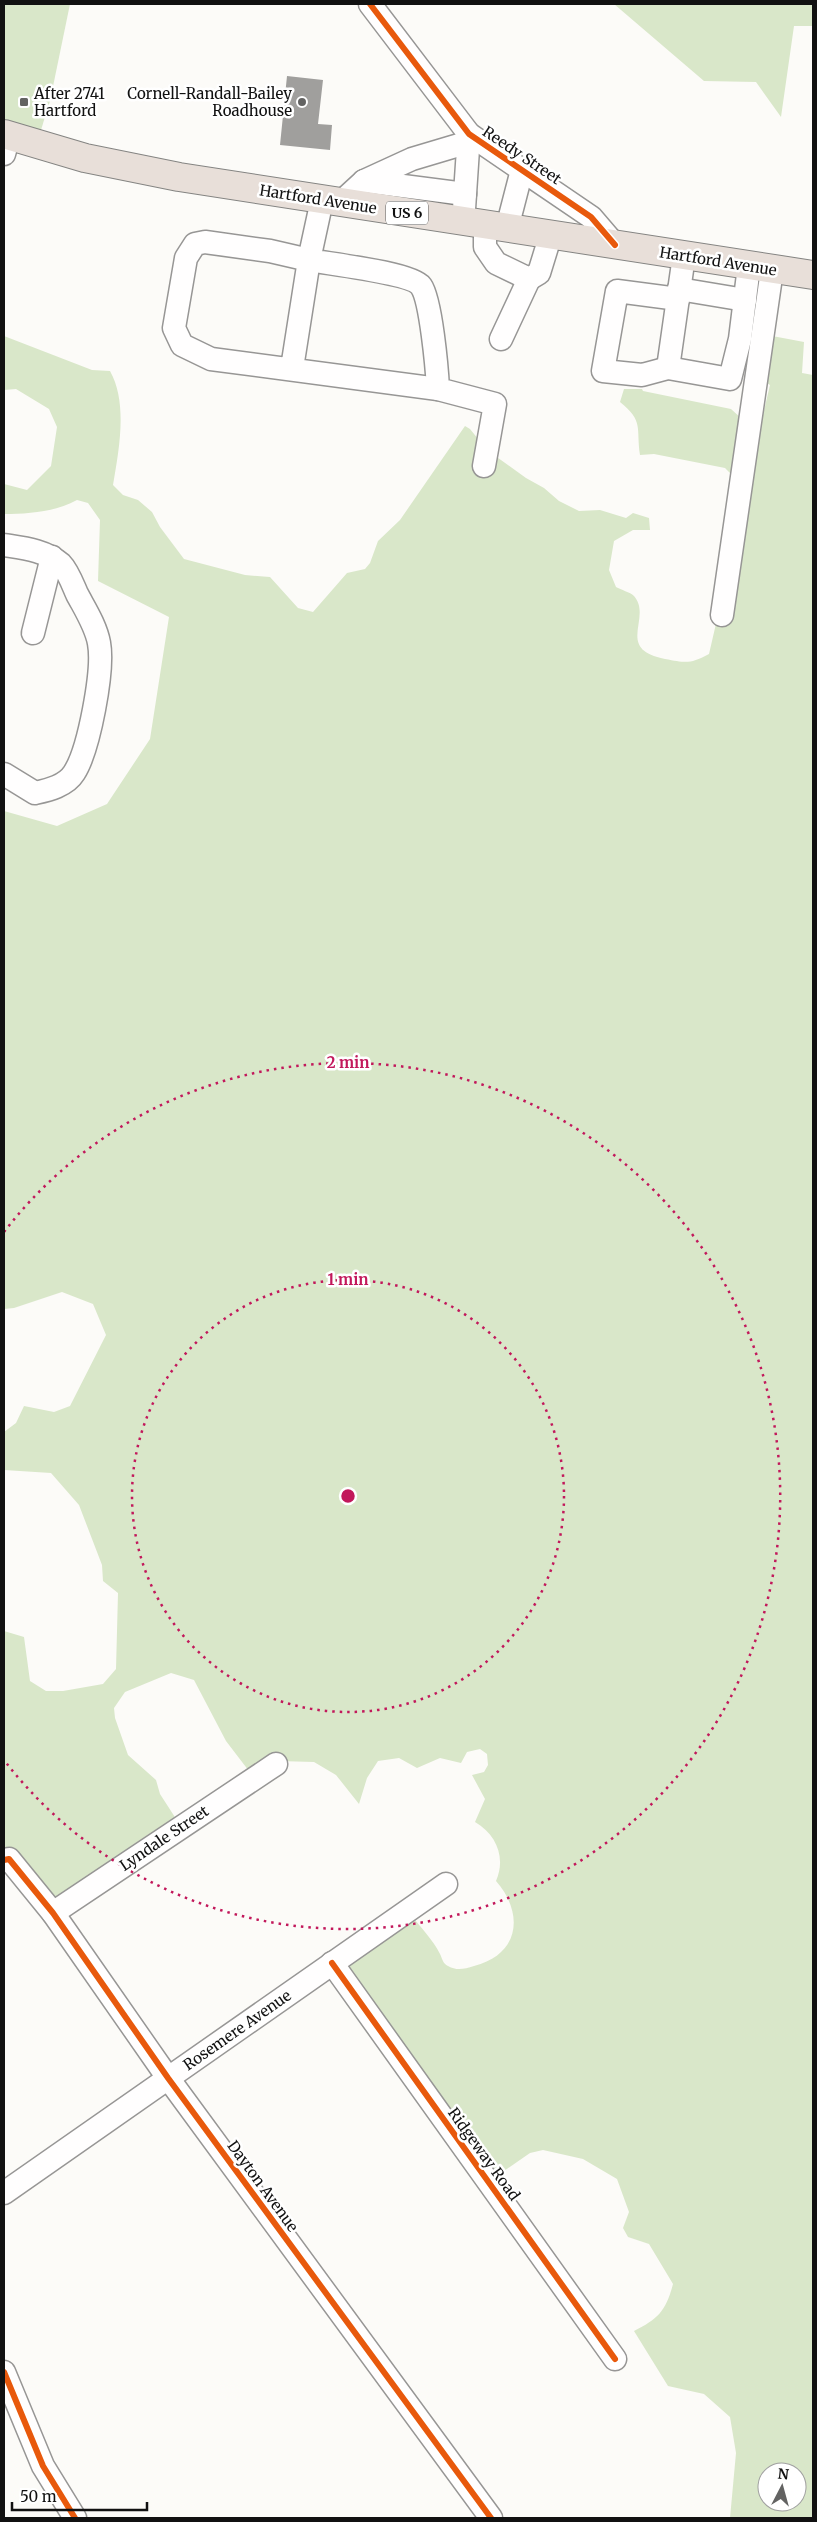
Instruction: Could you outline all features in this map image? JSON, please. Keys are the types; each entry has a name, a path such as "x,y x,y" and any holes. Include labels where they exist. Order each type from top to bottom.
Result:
{"highway":[{"name":"Hartford Avenue","path":"6,141 179,177 813,275"}],"street":[{"name":"Reedy Street","path":"370,4 469,138 522,170 591,217 615,245"},
{"path":"285,367 310,260 331,201 364,181 412,159 469,138 465,194 485,225 485,247 496,263 529,279"},
{"name":"Reedy Street","path":"485,225 522,170"},
{"path":"364,181 465,194"},
{"path":"501,339 529,279 539,273 551,234"},
{"path":"438,388 433,332 422,287 413,280 396,275 205,242 195,244 186,258 174,328 182,345 211,359 438,388 495,404 484,466"},
{"path":"668,368 684,256"},
{"path":"745,300 617,291 603,371 642,375 668,368 730,379 740,339 745,300 760,268"},
{"path":"722,615 760,268"},
{"path":"4,545 30,549 52,557 63,565 99,643 100,677 89,731 74,774 57,788 35,793 4,774"},
{"path":"33,633 52,557"},
{"name":"Lyndale Street","path":"53,1913 276,1764"},
{"name":"Dayton Avenue","path":"10,1864 53,1913 168,2078 491,2518"},
{"name":"Rosemere Avenue","path":"4,2193 446,1884"},
{"name":"Ridgeway Road","path":"332,1963 615,2359"},
{"path":"4,2372 43,2466 75,2518"}],"green space":[{"path":"4,4 70,4 50,101 36,146 4,137"},
{"path":"614,4 813,4 813,26 794,26 781,117 756,82 704,81"},
{"path":"767,335 804,342 802,373 813,375 813,2518 730,2518 736,2453 730,2417 704,2394 668,2386 634,2331 660,2313 664,2308 673,2284 649,2244 628,2237 623,2228 629,2212 617,2179 583,2159 543,2150 530,2153 491,2180 337,1968 412,1916 434,1944 445,1964 454,1969 467,1968 489,1961 500,1953 508,1943 513,1932 514,1919 505,1894 496,1881 500,1864 498,1848 489,1833 475,1822 485,1799 472,1775 484,1772 488,1765 487,1754 480,1749 467,1752 461,1763 440,1758 417,1768 399,1758 378,1761 367,1778 359,1804 336,1775 314,1762 278,1761 252,1775 226,1741 194,1680 171,1673 125,1692 114,1708 115,1718 128,1755 156,1780 160,1794 180,1825 55,1910 4,1859 4,1631 24,1637 30,1681 46,1691 63,1691 103,1684 116,1669 118,1593 103,1581 102,1565 79,1505 51,1473 4,1470 4,1432 16,1423 24,1406 54,1412 70,1406 106,1335 93,1304 62,1292 14,1308 4,1309 4,811 57,826 107,804 150,739 169,617 98,581 100,520 88,503 77,500 41,512 4,514 4,484 27,490 51,466 57,427 49,409 16,389 4,390 4,336 92,370 110,371 116,384 120,412 118,457 113,485 123,495 138,500 152,512 160,527 184,559 245,575 270,577 298,608 313,612 347,573 365,569 370,563 378,541 400,520 465,426 470,429 487,450 526,478 544,488 559,501 579,511 600,510 626,518 633,513 649,518 650,530 633,530 614,541 609,570 616,587 634,596 639,605 640,614 637,632 641,648 650,654 665,659 684,662 697,660 709,654 718,615 739,482 725,468 654,454 640,455 636,420 633,414 620,402 624,389 642,389 643,391 731,409 742,419 762,419 770,385 759,378"}],"building":[{"name":"Cornell-Randall-Bailey Roadhouse","path":"287,76 323,80 318,124 332,125 330,150 280,145"}],"cycle path":[{"path":"370,4 469,134 591,217 615,245"},
{"path":"4,1860 9,1859 53,1913 168,2078 491,2518"},
{"path":"332,1963 615,2359"},
{"path":"4,2372 43,2466 75,2518"}],"place":[{"name":"After 2741 Hartford","path":"24,102"},
{"name":"Cornell-Randall-Bailey Roadhouse","path":"302,102"}]}
